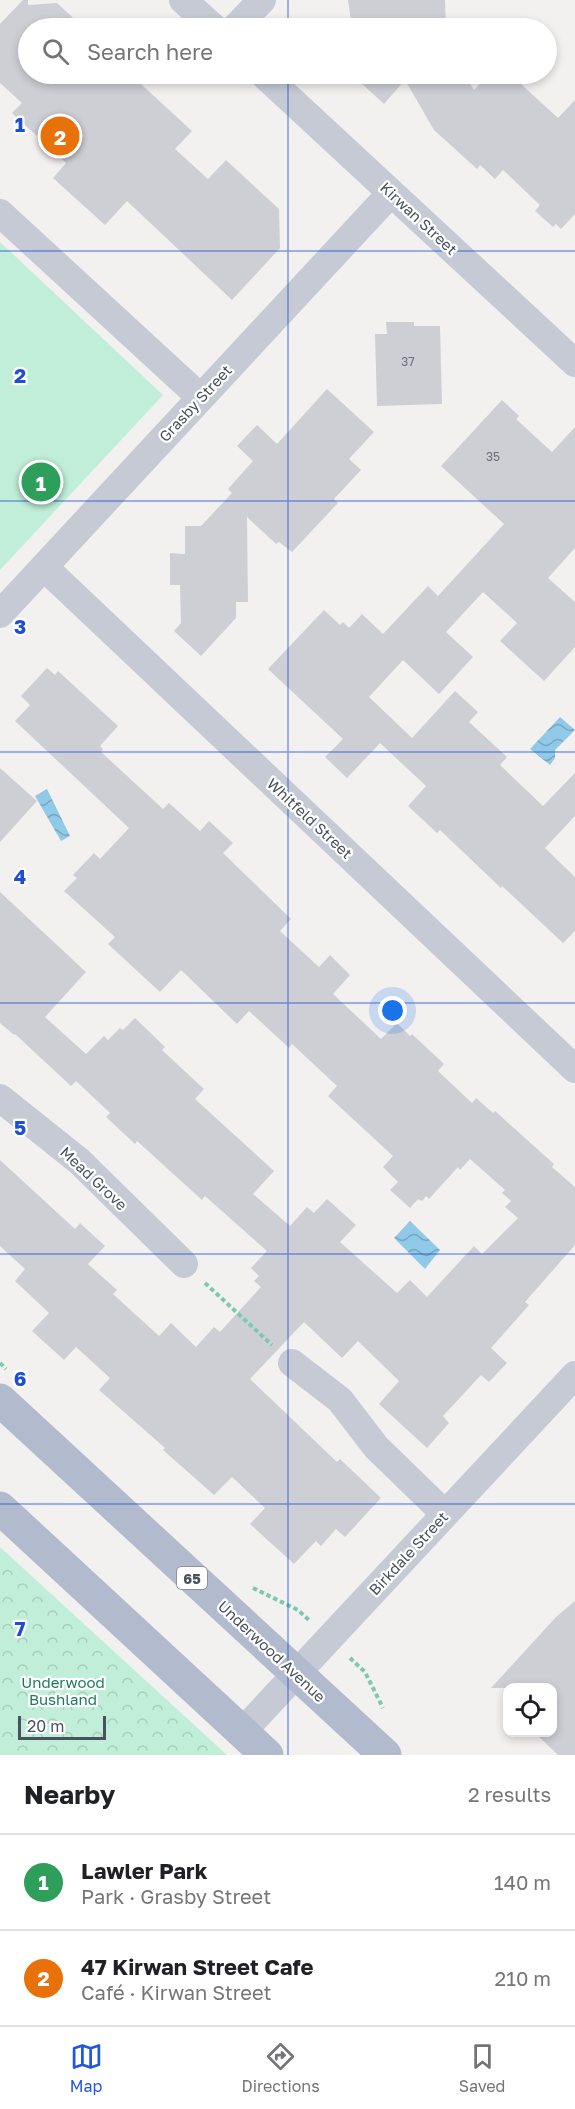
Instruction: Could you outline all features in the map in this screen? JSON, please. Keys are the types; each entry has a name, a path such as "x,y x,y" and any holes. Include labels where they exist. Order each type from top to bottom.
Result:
{"main road":[{"name":"Underwood Avenue","path":"0,1400 385,1755"},
{"path":"0,1508 267,1755"}],"street":[{"path":"183,0 203,18"},
{"path":"245,18 262,0"},
{"name":"Kirwan Street","path":"274,84 575,363"},
{"name":"Grasby Street","path":"0,614 391,193"},
{"path":"0,213 200,397"},
{"name":"Whitfeld Street","path":"44,567 575,1069"},
{"name":"Mead Grove","path":"0,1098 79,1161 184,1264"},
{"path":"292,1364 340,1400 376,1447 445,1514"},
{"name":"Birkdale Street","path":"242,1732 575,1375"}],"path":[{"path":"184,1264 292,1364"}],"green space":[{"path":"0,242 163,395 0,570"},
{"name":"Underwood Bushland","path":"0,1547 227,1755 0,1755"}],"water":[{"path":"560,717 575,730 555,750 555,758 550,765 530,749"},
{"path":"47,789 70,836 61,841 35,796"},
{"path":"410,1221 440,1250 425,1269 394,1238"}],"building":[{"path":"23,0 28,0 28,5 57,3 73,18 18,18 18,84 141,84 192,131 175,149 208,179 226,160 279,209 280,248 232,300 127,201 105,225 53,178 66,163 12,113 22,103 0,83 0,24"},
{"path":"348,0 445,0 446,18 351,18"},
{"path":"362,84 402,84 384,104"},
{"path":"407,84 470,84 474,90 480,84 521,84 558,118 575,100 575,214 561,229 556,224 553,227 535,211 540,205 503,170 495,179 480,165 477,169 434,130"},
{"path":"386,322 414,322 414,326 440,326 442,404 377,406 375,334 387,334"},
{"path":"327,389 374,432 349,459 361,470 334,499 338,503 292,552 279,542 276,544 247,517 248,602 236,602 236,618 201,656 174,631 181,623 180,585 170,585 170,553 185,554 185,526 201,526 232,493 228,489 253,461 237,446 257,425 277,444"},
{"path":"502,400 519,416 516,419 552,452 575,427 575,548 548,578 575,602 575,647 544,681 500,641 517,623 483,592 446,632 473,657 439,694 403,660 369,697 412,738 455,691 478,712 469,722 507,757 500,765 543,806 575,773 575,816 545,848 575,877 575,931 563,943 440,830 437,833 408,806 426,786 380,743 347,778 325,757 343,739 268,669 324,610 340,625 343,622 349,628 362,614 383,634 428,586 438,596 504,524 441,466"},
{"path":"47,668 55,675 58,671 118,726 100,746 103,749 101,752 163,809 169,803 200,831 209,821 233,843 223,853 291,919 280,931 319,967 330,955 350,975 333,994 381,1039 397,1023 410,1036 412,1034 444,1064 438,1071 472,1103 476,1098 493,1113 495,1111 554,1164 552,1167 575,1187 575,1245 525,1302 529,1305 491,1348 507,1363 489,1382 481,1375 443,1416 449,1423 427,1448 379,1404 399,1381 358,1341 342,1358 304,1322 250,1379 337,1462 340,1459 381,1498 345,1537 336,1529 321,1546 316,1541 294,1564 250,1524 265,1508 232,1477 214,1495 99,1390 110,1378 76,1347 64,1360 32,1331 49,1313 15,1281 25,1269 0,1246 0,1160 75,1229 80,1223 105,1246 88,1264 117,1290 113,1294 159,1336 171,1323 196,1347 214,1327 220,1332 261,1287 254,1281 259,1276 251,1268 267,1251 205,1196 202,1200 137,1141 135,1144 106,1117 110,1113 76,1081 71,1086 0,1023 0,892 86,972 45,1017 86,1054 104,1036 108,1040 135,1018 165,1047 162,1050 204,1089 195,1099 274,1171 253,1194 290,1226 307,1207 314,1213 327,1199 356,1225 340,1242 397,1293 410,1280 427,1297 474,1246 482,1254 518,1218 505,1207 511,1201 502,1193 505,1190 470,1159 460,1170 458,1167 429,1199 426,1196 422,1201 418,1199 410,1208 390,1190 398,1182 383,1167 393,1156 328,1096 337,1086 292,1044 289,1048 249,1011 237,1024 181,970 160,992 108,944 115,937 64,891 77,878 73,875 94,853 100,859 129,828 15,721 30,705 21,696"},
{"path":"0,768 37,801 0,842"},
{"path":"575,1601 575,1755 558,1755 539,1737 557,1737 557,1683 503,1683 503,1688 491,1688 556,1617"}],"place":[{"name":"47 Kirwan Street Cafe","path":"60,136"},
{"name":"Lawler Park","path":"41,482"}]}
